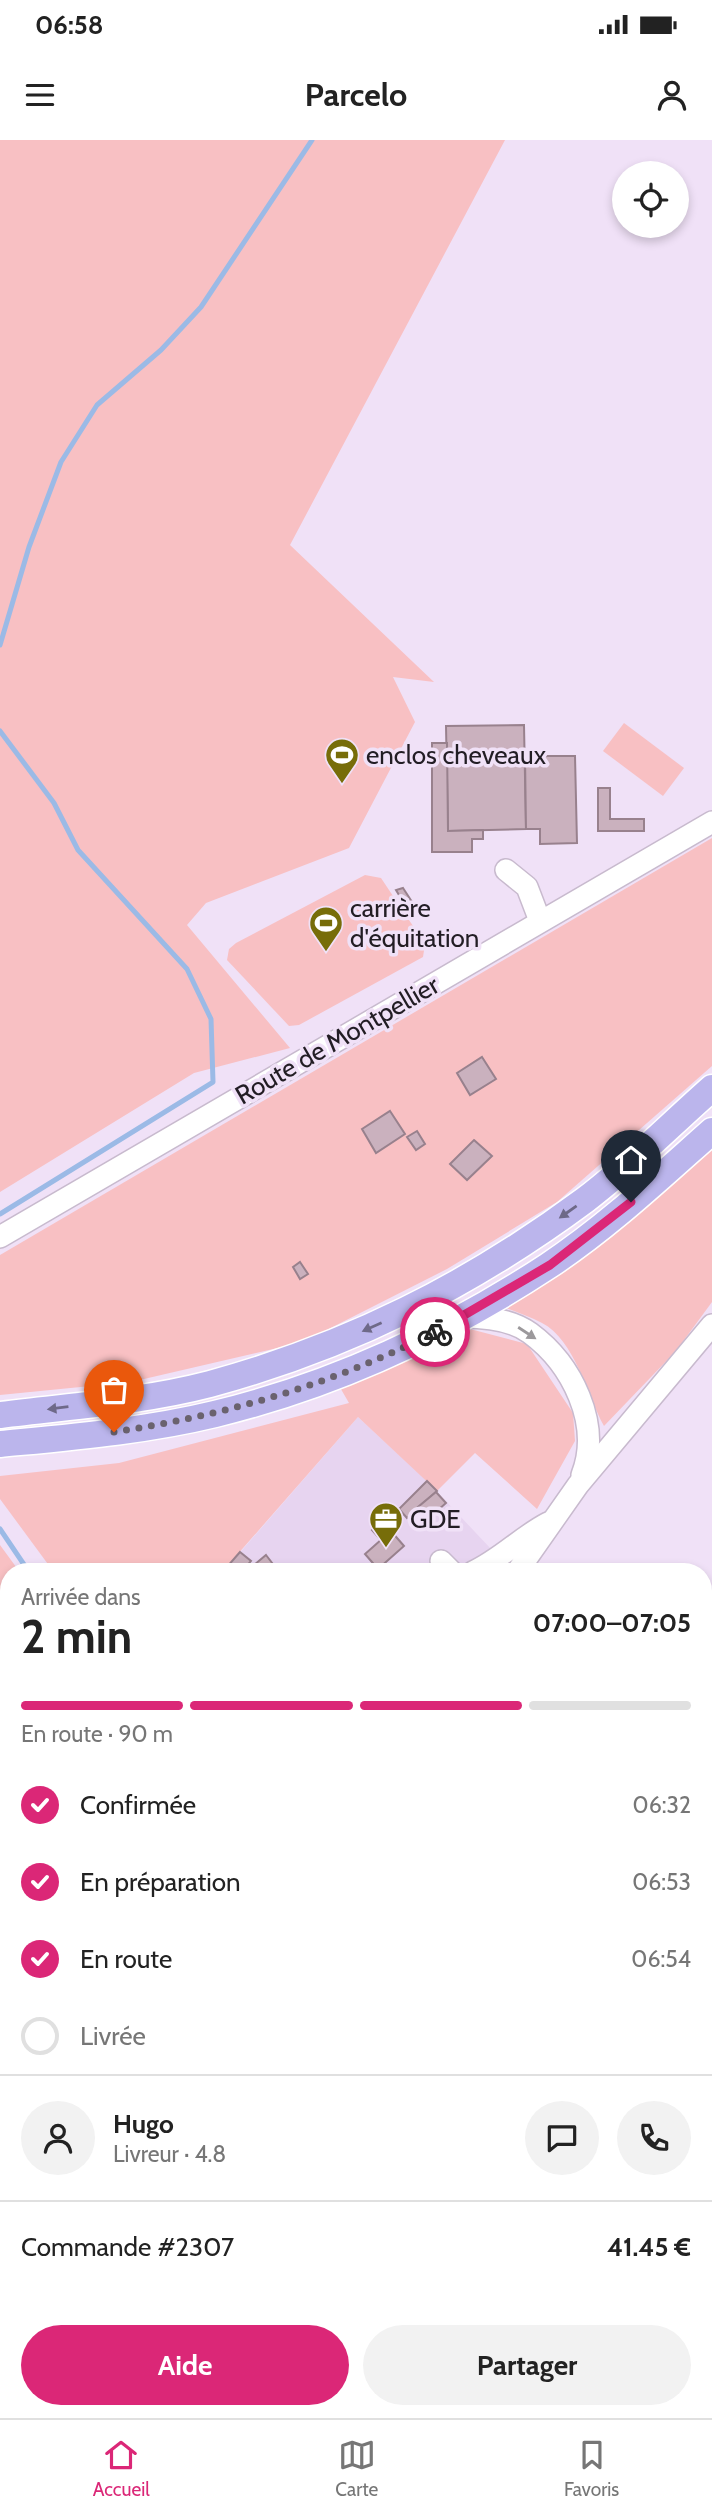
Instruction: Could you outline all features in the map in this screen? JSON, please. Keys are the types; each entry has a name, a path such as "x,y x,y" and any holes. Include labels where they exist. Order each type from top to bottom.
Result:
{"main road":[{"path":"0,1415 138,1399 209,1384 350,1337 405,1313 526,1242 587,1198 712,1087"},
{"path":"0,1444 146,1427 257,1403 389,1355 463,1317 550,1265 611,1220 712,1131"}],"street":[{"name":"Route de Montpellier","path":"0,1237 712,822"},
{"path":"506,870 527,887 540,921"},
{"path":"0,1437 144,1419 213,1405 317,1373 405,1338 471,1303 562,1247 628,1195 712,1121"},
{"path":"463,1317 482,1317 509,1323 529,1332 554,1355 575,1387 588,1422 588,1460 578,1485"},
{"path":"523,1563 578,1485 712,1325"},
{"path":"590,1443 621,1434"},
{"path":"492,1563 527,1534 553,1521"}],"shaded area":[{"path":"0,140 505,140 290,545 434,682 393,677 415,722 349,848 206,903 187,925 290,1048 194,1073 0,1192"},
{"path":"624,723 684,768 663,796 603,751"},
{"path":"712,838 712,1066 557,1202 447,1269 303,1342 131,1382 0,1395 0,1255"},
{"name":"carrière d'équitation","path":"365,875 381,878 425,944 423,957 299,1025 289,1026 227,960 229,949"},
{"path":"712,1145 712,1302 676,1351 604,1426 579,1369 563,1342 542,1323 506,1308 589,1252"},
{"path":"470,1329 527,1344 573,1413 575,1441 537,1509 475,1453 437,1491 358,1417 230,1563 47,1563 0,1499 0,1476 119,1463 349,1403 338,1384"},
{"path":"358,1417 427,1481 504,1563 231,1563"},
{"path":"0,1545 13,1563 0,1563"}],"building":[{"path":"524,725 526,829 448,831 446,726"},
{"path":"432,743 447,743 448,831 483,830 483,839 472,839 472,852 432,852"},
{"path":"525,756 575,756 577,843 540,844 540,829 526,829"},
{"path":"598,788 610,788 610,819 644,819 644,831 598,831"},
{"path":"403,888 416,908 410,913 396,890"},
{"path":"482,1057 496,1079 470,1095 457,1073"},
{"path":"390,1111 405,1134 376,1153 362,1129"},
{"path":"417,1131 425,1144 416,1150 407,1137"},
{"path":"474,1140 492,1156 467,1180 450,1164"},
{"path":"300,1262 308,1274 300,1279 293,1267"},
{"path":"427,1481 437,1491 407,1518 399,1509"},
{"path":"436,1492 446,1503 428,1519 418,1507"},
{"path":"388,1516 397,1526 381,1540 372,1530"},
{"path":"391,1531 404,1546 385,1563 373,1563 365,1554"},
{"path":"240,1552 251,1561 249,1563 230,1563"},
{"path":"266,1555 272,1563 256,1563"}],"waterway":[{"path":"0,645 29,547 61,462 97,405 161,350 201,307 312,140"},
{"path":"0,731 54,803 78,850 187,969 211,1019 213,1082 0,1214"},
{"path":"0,1529 23,1563"}],"way so far":[{"path":"114,1432 213,1415 257,1403 389,1355 435,1332"}],"place":[{"name":"enclos cheveaux","path":"342,785"},
{"name":"carrière d'équitation","path":"326,953"},
{"name":"GDE","path":"386,1549"}],"route":[{"path":"435,1332 550,1265 631,1202"}]}
